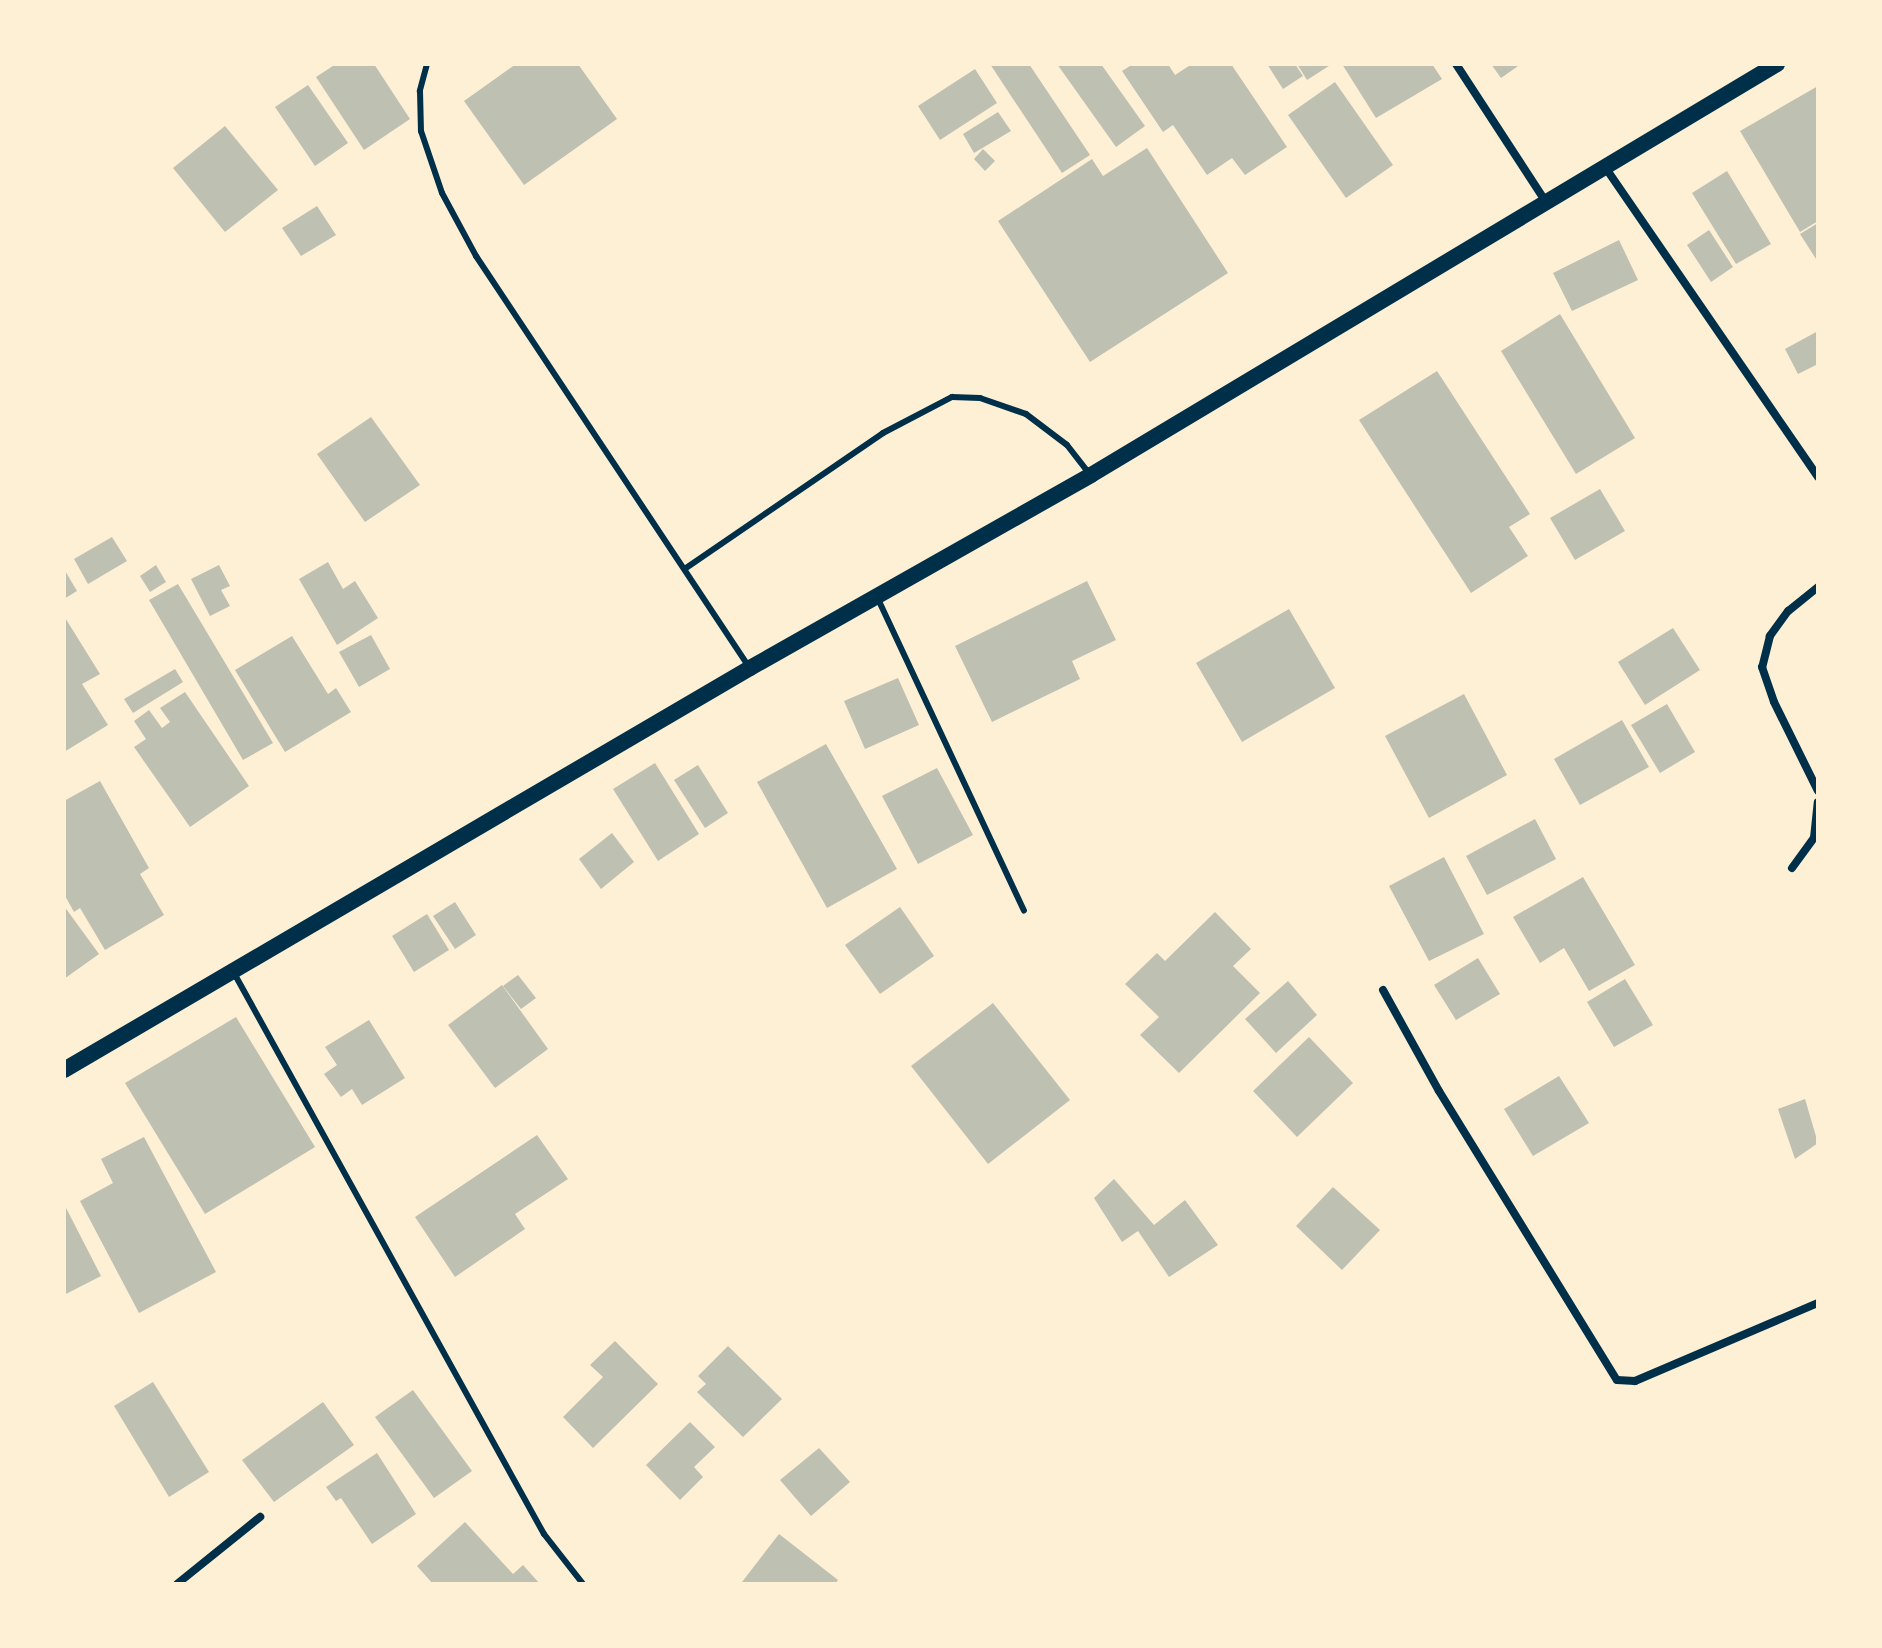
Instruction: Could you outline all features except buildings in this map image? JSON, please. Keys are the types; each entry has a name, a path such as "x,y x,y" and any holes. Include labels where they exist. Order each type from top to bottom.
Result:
{"main road":[{"path":"64,1070 750,668 1091,475 1777,64"}],"street":[{"path":"1456,64 1546,202"},
{"path":"1605,167 1818,477"},
{"path":"1818,587 1788,611 1770,636 1762,667 1774,702 1818,791"},
{"path":"1792,868 1814,838 1818,802"},
{"path":"1383,990 1454,1118 1617,1380 1635,1381 1818,1303"},
{"path":"177,1584 260,1517"}],"lane":[{"path":"427,64 420,91 421,131 442,193 476,256 750,668"},
{"path":"686,568 883,433 952,397 980,398 1026,414 1067,445 1091,475"},
{"path":"876,596 1024,911"},
{"path":"232,970 544,1534 583,1584"}]}
